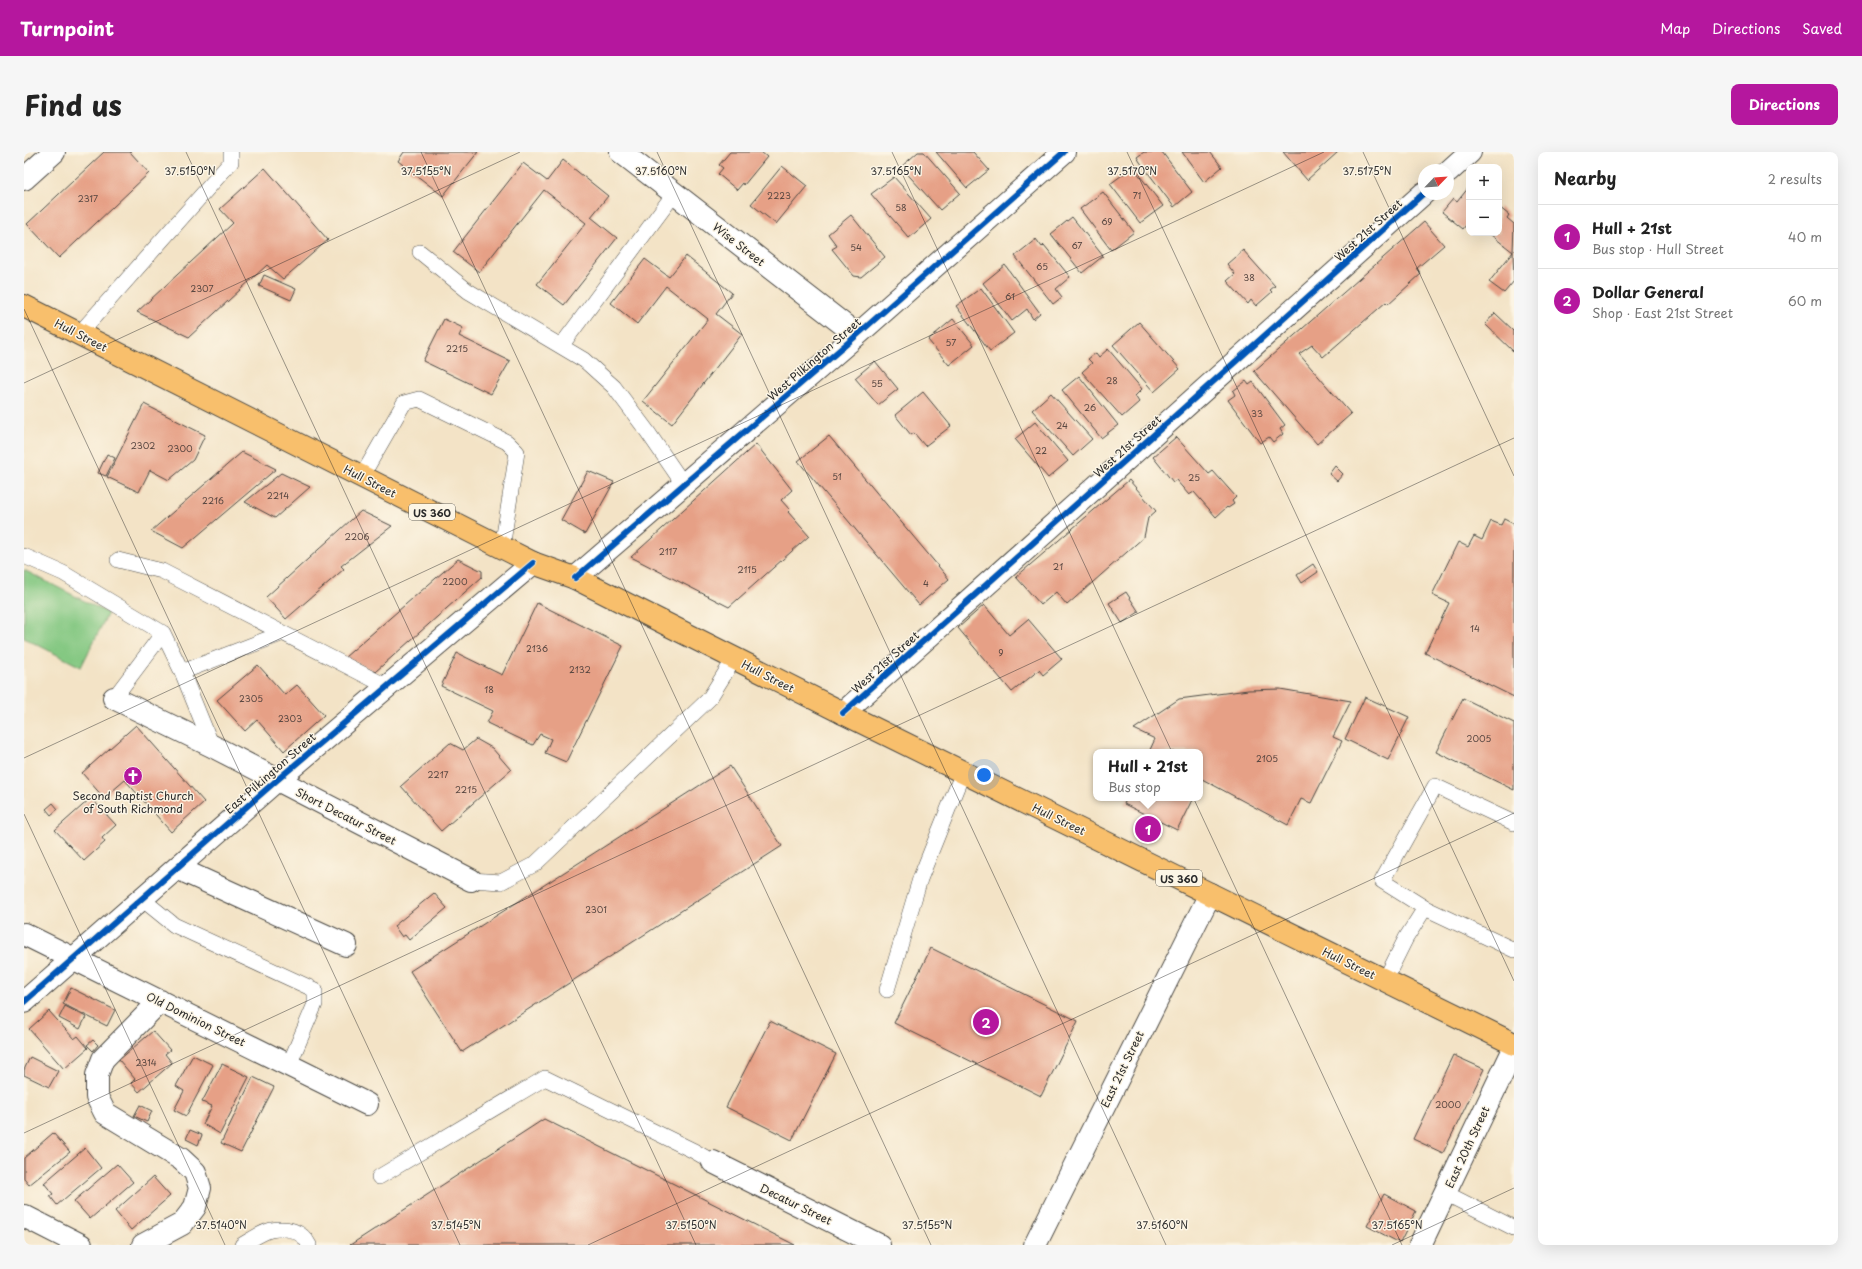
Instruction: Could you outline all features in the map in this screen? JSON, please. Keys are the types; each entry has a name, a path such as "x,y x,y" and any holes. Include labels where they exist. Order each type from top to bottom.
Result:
{"main road":[{"name":"Hull Street","path":"24,306 502,548 533,563 575,578 843,713 1514,1044"}],"street":[{"path":"24,179 54,152"},
{"name":"Wise Street","path":"620,152 857,335"},
{"name":"West Pilkington Street","path":"575,578 857,335 1064,152"},
{"path":"1454,167 1470,152"},
{"name":"West 21st Street","path":"843,713 1418,198"},
{"name":"East Pilkington Street","path":"24,1002 277,780 386,686 533,563"},
{"name":"Short Decatur Street","path":"114,698 212,746 471,880"},
{"path":"177,868 346,944"},
{"name":"East 21st Street","path":"1035,1245 1210,894"},
{"name":"Old Dominion Street","path":"24,934 367,1104"},
{"path":"143,1245 182,1224 195,1207 200,1188 195,1172 181,1159 104,1113 97,1097 97,1075 103,1059 160,1001"},
{"name":"East 20th Street","path":"1420,1245 1514,1049"},
{"name":"Decatur Street","path":"712,1162 879,1245"},
{"path":"24,1216 81,1245"}],"lane":[{"path":"79,334 232,162 231,152"},
{"path":"561,346 674,194"},
{"path":"420,252 468,291 584,360 614,387 684,484"},
{"path":"362,476 404,403 419,398 507,442 517,452 502,548"},
{"path":"24,556 64,573 163,633 182,672 212,746"},
{"path":"118,560 162,571 386,686"},
{"path":"114,698 163,633"},
{"path":"182,672 283,633"},
{"path":"471,880 501,882 535,864 709,699 734,658"},
{"path":"887,990 920,879 963,772"},
{"path":"1514,823 1435,786 1382,881 1425,908 1514,950"},
{"path":"142,899 174,925 314,990 315,1004 288,1066"},
{"path":"1385,980 1406,938 1425,908"},
{"path":"379,1177 545,1078 712,1162"},
{"path":"1445,1193 1514,1228"},
{"path":"242,1245 270,1230 292,1229 305,1237 309,1245"}],"green space":[{"path":"24,570 108,613 81,667 24,638"}],"building":[{"path":"104,152 130,152 149,173 59,258 27,224"},
{"path":"404,152 478,152 443,196 398,161"},
{"path":"730,152 761,152 767,157 744,185 743,183 737,190 718,174 723,168 719,165"},
{"path":"918,152 924,152 960,193 940,210 901,167"},
{"path":"936,152 973,152 989,170 967,188"},
{"path":"1144,152 1162,152 1192,192 1174,207 1137,157"},
{"path":"1182,152 1210,152 1222,167 1204,182"},
{"path":"1283,152 1338,152 1307,180"},
{"path":"563,160 608,196 591,217 617,238 564,305 537,284 586,223 544,190 479,272 453,252 523,163 547,181"},
{"path":"782,166 807,186 776,224 751,204"},
{"path":"1133,167 1163,206 1140,223 1110,184"},
{"path":"265,168 328,240 283,279 267,265 189,337 137,312 233,223 220,209"},
{"path":"894,177 931,219 909,238 871,194"},
{"path":"1466,191 1466,225 1463,229 1442,212 1452,200 1457,202"},
{"path":"1103,192 1134,232 1111,250 1080,209"},
{"path":"1502,209 1509,215 1507,218 1514,224 1513,252 1492,236 1502,236"},
{"path":"851,215 885,257 861,277 854,276 832,249 837,246 828,234"},
{"path":"1072,217 1103,256 1082,273 1051,234"},
{"path":"1424,222 1444,245 1417,268 1421,274 1388,304 1386,302 1323,357 1312,345 1299,354 1351,414 1317,444 1254,371"},
{"path":"1036,239 1042,247 1044,245 1070,277 1056,289 1062,297 1053,304 1015,256"},
{"path":"1243,250 1275,286 1270,290 1272,292 1256,306 1251,300 1248,304 1227,281 1235,274 1227,264"},
{"path":"1513,252 1514,281 1504,293 1489,282"},
{"path":"686,256 732,293 716,314 742,334 672,424 643,401 708,319 666,286 637,324 611,303 645,259 669,277"},
{"path":"1005,265 1040,313 1033,319 1027,309 1012,321 983,283"},
{"path":"264,275 296,289 291,300 259,286"},
{"path":"981,288 1014,333 990,351 956,306"},
{"path":"1495,313 1514,331 1514,352 1485,324"},
{"path":"444,319 463,328 459,336 510,361 491,394 423,361"},
{"path":"953,319 974,345 949,365 928,340"},
{"path":"1139,322 1180,369 1154,392 1113,345"},
{"path":"1108,349 1142,389 1135,396 1139,402 1122,417 1082,372 1092,363 1088,359 1096,353 1099,357"},
{"path":"875,361 898,389 878,405 855,378"},
{"path":"1079,376 1118,425 1101,438 1062,390"},
{"path":"1246,381 1249,385 1253,382 1285,425 1280,429 1283,434 1273,442 1269,437 1260,443 1228,400 1235,395 1233,391"},
{"path":"923,392 951,426 925,446 914,433 911,435 895,415"},
{"path":"1051,393 1092,439 1073,456 1032,410"},
{"path":"144,404 205,435 193,460 169,480 150,470 139,492 107,477"},
{"path":"1035,422 1068,461 1048,478 1015,439"},
{"path":"829,436 949,579 919,605 798,461"},
{"path":"1176,437 1209,474 1213,471 1236,497 1232,501 1234,504 1228,508 1227,507 1216,517 1194,492 1189,495 1176,480 1173,482 1153,457"},
{"path":"756,444 792,490 781,500 790,510 788,512 809,536 729,607 631,557"},
{"path":"242,452 276,469 183,548 151,531"},
{"path":"107,454 115,458 106,476 98,473"},
{"path":"1335,466 1343,474 1337,481 1329,474"},
{"path":"588,471 614,482 585,534 561,520"},
{"path":"281,473 310,487 275,518 245,502"},
{"path":"1129,480 1156,511 1148,518 1144,537 1067,605 1056,592 1041,605 1016,577"},
{"path":"361,511 392,526 341,566 344,569 286,619 266,597"},
{"path":"1504,519 1514,524 1514,697 1425,653 1449,603 1432,595 1458,542 1468,547 1474,536 1482,540 1491,521 1501,525"},
{"path":"458,559 482,571 482,577 375,672 345,657"},
{"path":"1313,564 1318,572 1302,583 1297,575"},
{"path":"1126,592 1139,612 1122,623 1109,603"},
{"path":"537,603 623,646 566,762 545,753 551,739 540,734 533,745 487,723 493,711 441,686 457,653 502,675"},
{"path":"984,605 1009,635 1028,619 1062,659 1043,675 1039,670 1012,692 958,628"},
{"path":"258,665 285,695 297,685 324,715 284,751 257,720 245,731 217,700"},
{"path":"1280,689 1351,701 1333,737 1342,741 1311,803 1301,799 1288,825 1203,780 1203,749 1150,749 1155,739 1134,729 1179,699 1248,690"},
{"path":"1365,697 1409,717 1388,760 1345,739"},
{"path":"1463,698 1514,723 1514,790 1436,752"},
{"name":"Second Baptist Church of South Richmond","path":"136,725 204,802 171,832 125,780 104,798 82,773"},
{"path":"476,739 492,748 511,770 441,831 401,786 450,743 463,750"},
{"path":"730,766 782,846 462,1052 410,971"},
{"path":"91,798 116,825 102,838 105,842 84,861 55,830"},
{"path":"1126,801 1192,801 1177,830 1124,804"},
{"path":"53,803 58,809 51,815 46,809"},
{"path":"434,893 447,908 409,940 405,935 402,937 394,926"},
{"path":"931,948 1078,1021 1041,1096 894,1023"},
{"path":"71,988 115,1010 107,1026 63,1004"},
{"path":"65,1006 86,1017 80,1029 59,1018"},
{"path":"49,1011 74,1039 78,1036 88,1048 64,1069 29,1029"},
{"path":"770,1021 836,1054 792,1140 726,1107"},
{"path":"153,1031 170,1050 165,1054 172,1063 139,1092 131,1083 135,1079 119,1060"},
{"path":"93,1040 98,1045 93,1051 87,1045"},
{"path":"193,1055 213,1065 186,1116 174,1110 184,1091 176,1086"},
{"path":"1453,1055 1484,1069 1443,1153 1413,1139"},
{"path":"30,1057 58,1071 49,1087 24,1075 24,1070"},
{"path":"222,1064 249,1077 220,1134 203,1124 212,1106 202,1102"},
{"path":"253,1077 274,1087 241,1152 221,1143"},
{"path":"140,1105 152,1111 147,1122 134,1116"},
{"path":"544,1119 676,1185 795,1245 350,1245"},
{"path":"190,1130 202,1135 198,1145 186,1139"},
{"path":"53,1133 70,1152 29,1185 24,1179 24,1158"},
{"path":"85,1148 101,1168 57,1205 50,1196 53,1194 44,1183"},
{"path":"117,1164 133,1182 90,1219 74,1201"},
{"path":"153,1177 170,1196 131,1230 115,1211"},
{"path":"1384,1194 1416,1211 1400,1243 1367,1226"}],"cycle path":[{"path":"575,578 857,335 1064,152"},
{"path":"843,713 1418,198"},
{"path":"24,1002 277,780 533,563"}],"place":[{"name":"Second Baptist Church of South Richmond","path":"133,776"},
{"name":"Hull + 21st","path":"1148,829"},
{"name":"Dollar General","path":"986,1022"}]}
